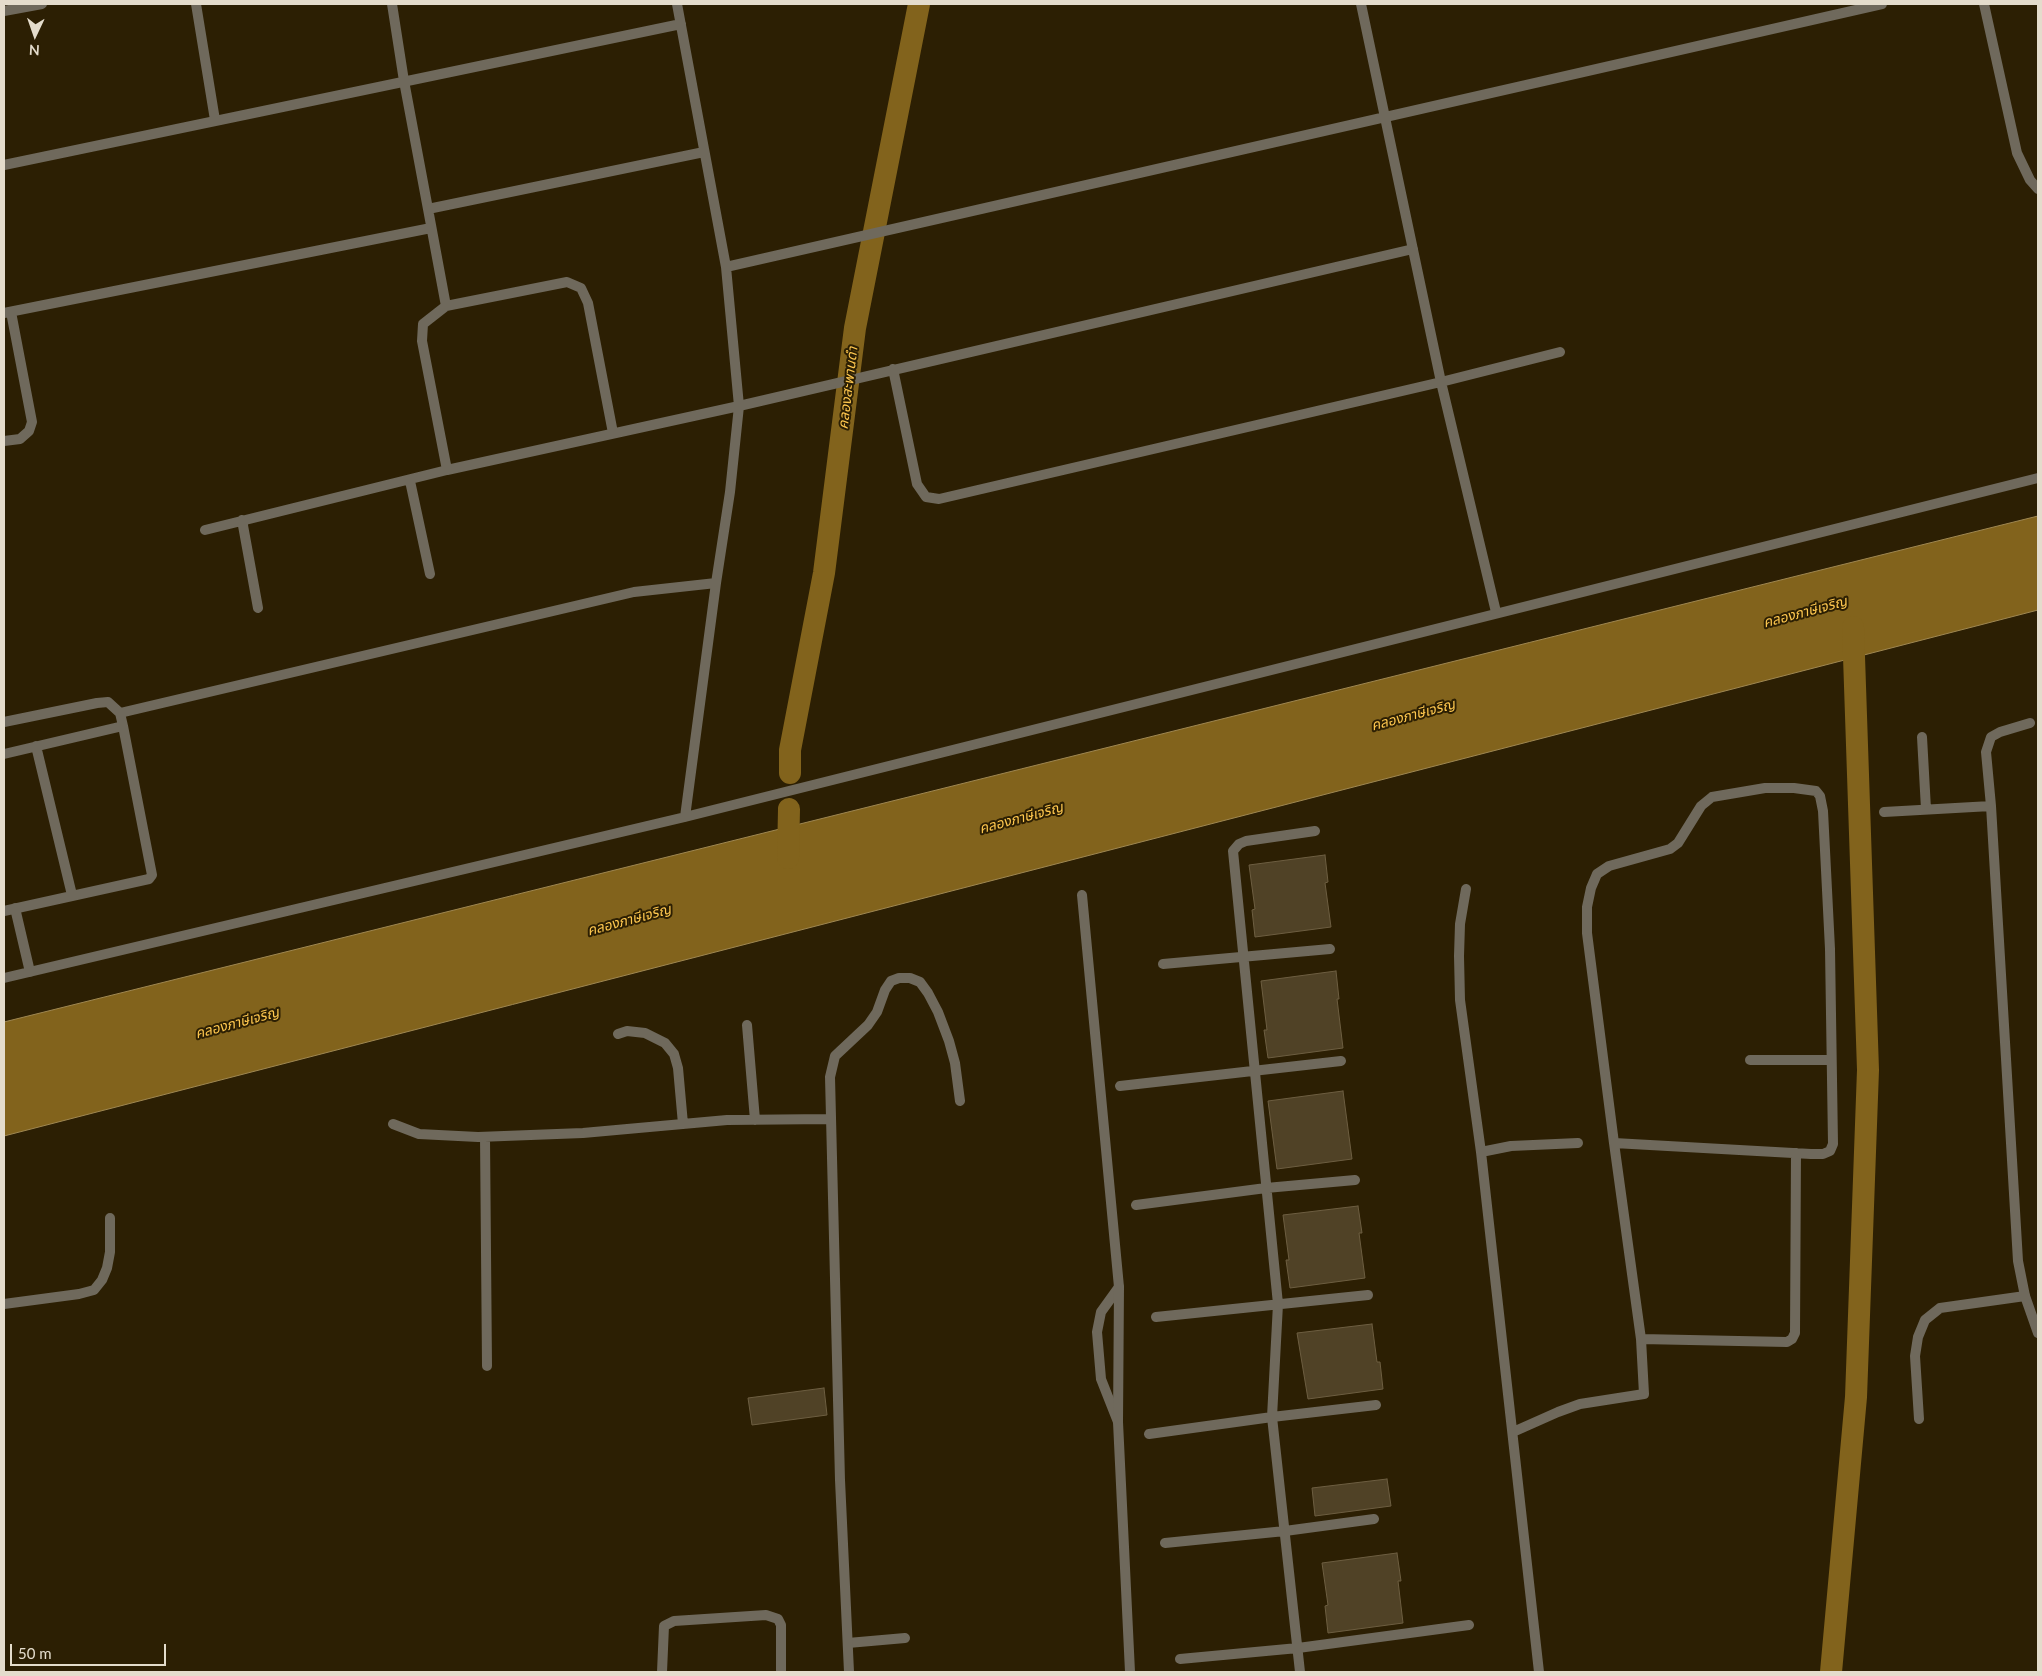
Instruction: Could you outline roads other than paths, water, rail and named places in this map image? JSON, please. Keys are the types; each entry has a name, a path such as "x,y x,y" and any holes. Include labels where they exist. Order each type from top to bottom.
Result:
{"street":[{"path":"4,11 42,4"},
{"path":"196,4 215,120"},
{"path":"392,4 430,228 446,306"},
{"path":"677,4 726,267 739,406 730,492 685,817"},
{"path":"1361,4 1441,382 1496,612"},
{"path":"726,267 1882,4"},
{"path":"1984,4 2017,153 2030,180 2038,189"},
{"path":"4,165 682,24"},
{"path":"428,209 704,152"},
{"path":"4,441 20,439 28,431 32,422 7,312 430,228"},
{"path":"205,530 447,470 739,406 1413,248"},
{"path":"447,470 422,341 423,324 446,306 566,282 581,288 588,303 613,433"},
{"path":"893,369 917,484 926,497 939,498 1441,382 1560,352"},
{"path":"4,978 685,817 1496,612 2038,478"},
{"path":"410,480 430,574"},
{"path":"242,520 258,608"},
{"path":"120,713 634,592 716,583"},
{"path":"4,722 108,702 120,713 152,875 149,879 4,911"},
{"path":"2030,723 2000,732 1991,737 1987,744 1986,752 1991,806 2018,1261 2025,1296 2038,1333"},
{"path":"4,754 123,726"},
{"path":"1922,737 1926,809"},
{"path":"36,746 72,895"},
{"path":"1513,1432 1580,1404 1644,1394 1641,1339 1614,1143 1587,933 1586,907 1597,874 1609,866 1670,849 1678,843 1701,806 1712,797 1765,788 1794,788 1816,791 1820,796 1823,811 1829,939 1833,1144 1830,1150 1823,1154 1614,1143"},
{"path":"1884,812 1991,806"},
{"path":"1300,1672 1272,1417 1278,1304 1234,851 1239,844 1246,841 1315,831"},
{"path":"1466,889 1460,940 1460,1000 1481,1152 1539,1672"},
{"path":"1082,895 1119,1287 1118,1422 1130,1672"},
{"path":"15,908 30,972"},
{"path":"1163,964 1330,949"},
{"path":"849,1672 840,1480 830,1077 835,1056 868,1026 877,1012 891,981 899,978 910,978 920,982 938,1012 954,1063 960,1101"},
{"path":"748,1025 755,1120"},
{"path":"618,1034 627,1031 644,1033 665,1043 674,1054 678,1068 683,1124"},
{"path":"1750,1060 1831,1060"},
{"path":"1120,1086 1340,1061"},
{"path":"393,1124 419,1134 485,1137 583,1133 755,1120 830,1119"},
{"path":"485,1137 487,1366"},
{"path":"1481,1152 1528,1144 1578,1143"},
{"path":"1641,1339 1787,1342 1792,1339 1795,1333 1796,1153"},
{"path":"1136,1205 1266,1188 1355,1180"},
{"path":"4,1304 79,1294 94,1290 102,1280 107,1268 110,1252 110,1218"},
{"path":"1118,1422 1101,1379 1096,1332 1101,1312 1119,1287"},
{"path":"1156,1317 1368,1295"},
{"path":"1920,1419 1915,1356 1918,1337 1925,1320 1940,1308 2025,1296"},
{"path":"1149,1434 1272,1417 1376,1406"},
{"path":"1165,1543 1285,1531 1374,1519"},
{"path":"662,1672 664,1626 674,1621 766,1615 778,1619 781,1625 781,1672"},
{"path":"1180,1659 1298,1648 1469,1626"},
{"path":"848,1643 905,1638"}],"water":[{"name":"คลองภาษีเจริญ","path":"2038,516 2038,610 4,1136 4,1022"}],"waterway":[{"name":"คลองสะพานดำ","path":"790,773 790,750 824,573 855,328 919,4"},
{"path":"1831,1672 1856,1397 1868,1070 1853,627"},
{"name":"คลองสะพานดำ","path":"788,858 789,809"}]}
